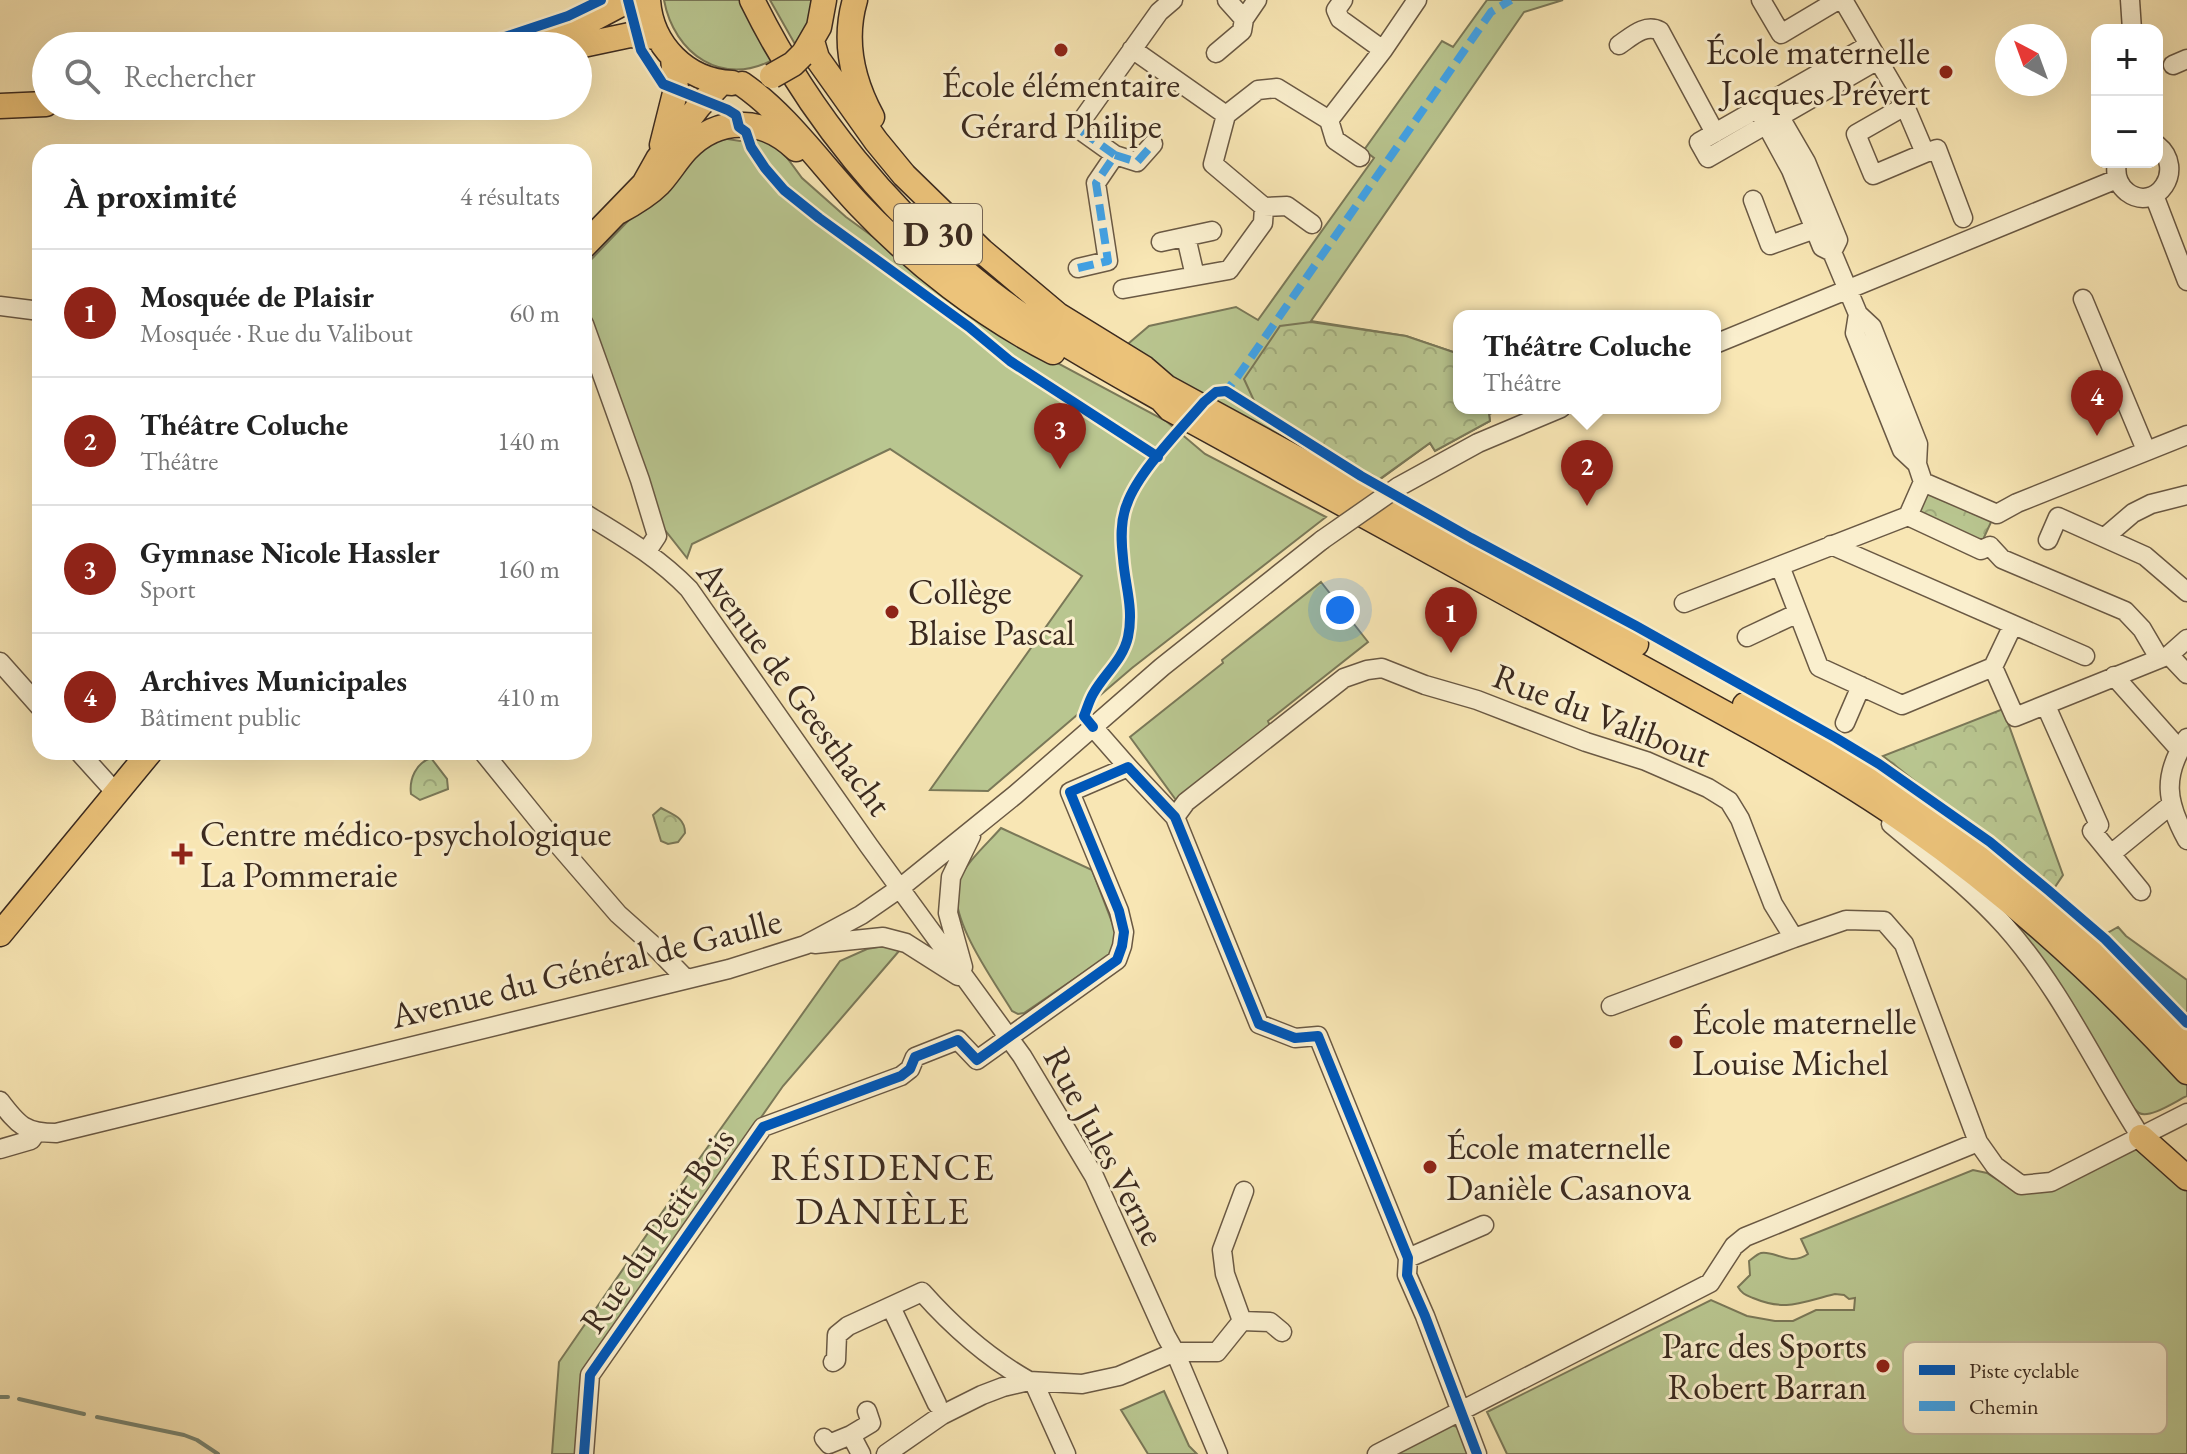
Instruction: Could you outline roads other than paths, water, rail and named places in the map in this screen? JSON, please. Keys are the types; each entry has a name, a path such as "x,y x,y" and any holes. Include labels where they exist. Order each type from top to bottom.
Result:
{"main road":[{"path":"565,32 629,0"},
{"path":"648,0 658,37 673,58 695,74 732,83 763,99 862,208 962,295 1020,335 1157,405 1168,398 1144,368 1058,315 982,251 904,175 807,48"},
{"name":"D 30","path":"752,0 799,84 842,144 889,201 943,252 1044,331 1161,399 1168,398 1606,628 1845,762 1919,810 2039,901 2123,979 2187,1046"},
{"name":"D 30","path":"763,0 806,78 848,137 896,193 950,246 999,287 1051,325 1139,376 1168,398 1877,802 2025,913 2118,999 2187,1072"},
{"path":"592,238 644,184 658,159 699,106 732,83 759,81 793,64 807,48 823,13 824,0"},
{"path":"855,0 849,28 850,55 860,96 878,129 982,251"},
{"path":"592,43 630,35 658,37"},
{"path":"658,159 676,89 673,58"},
{"path":"0,106 32,105"},
{"path":"618,212 641,200 687,149 704,135 723,126 747,124 782,137 847,201 862,208"},
{"path":"0,934 133,760"},
{"path":"0,914 142,760"},
{"path":"2141,1137 2187,1178"}],"street":[{"path":"1153,144 1137,162 1115,155 1080,130 1080,123 1159,12 1173,0"},
{"path":"1227,0 1244,19"},
{"path":"1216,53 1242,31 1244,19 1257,0"},
{"path":"1329,120 1417,0"},
{"path":"1761,0 1781,34 1840,0 1905,106 1925,153"},
{"path":"2130,0 2132,24"},
{"path":"1333,3 1340,19 1383,50"},
{"path":"1619,45 1647,27 1660,31 1715,133"},
{"path":"1132,49 1226,115"},
{"path":"1769,113 1699,142 1708,158 1769,113 1873,52"},
{"path":"1312,224 1287,206 1264,207 1213,164 1226,115 1258,90 1277,88 1329,120 1335,140 1360,157"},
{"path":"1905,106 1856,134 1873,175 1937,149 1963,218"},
{"path":"1684,603 1908,516 1923,482 1917,464 1902,450 1855,333 1858,314 1849,290 1832,252 1822,247 1769,113"},
{"path":"1769,113 1806,162 1838,240 1832,252"},
{"path":"1078,268 1108,261 1096,183 1115,155"},
{"path":"1721,342 1849,290 2117,170 2126,191 2139,197 2154,195 2166,187 2178,156"},
{"path":"2154,195 2187,281"},
{"path":"1753,200 1770,245 1815,229"},
{"path":"1123,289 1229,270 1263,223 1264,207"},
{"path":"1161,242 1212,231"},
{"path":"1186,237 1195,276"},
{"path":"2083,299 2146,450"},
{"path":"0,306 32,310"},
{"path":"592,346 657,536 647,551"},
{"name":"Avenue du Général de Gaulle","path":"0,1149 31,1140 36,1133 56,1133 729,969 805,945 861,915 900,888 974,830 1162,667 1322,540 1398,487 1478,443 1547,414"},
{"path":"1997,514 2017,503 2187,435"},
{"path":"1908,516 1981,550 1990,546 2001,519 1997,514 1923,482"},
{"path":"2105,537 2133,513 2151,504 2187,495"},
{"path":"2048,540 2058,517 2145,556 2187,592"},
{"name":"Avenue de Geesthacht","path":"592,518 647,551 689,589 900,888"},
{"path":"1831,545 2085,656"},
{"path":"1990,546 2002,559 2125,611 2164,656 2187,674"},
{"path":"1780,566 1819,667 1902,705 1993,667 2013,625"},
{"path":"1747,637 1798,613"},
{"path":"1993,667 2015,717 2164,656 2187,639"},
{"path":"0,662 32,698"},
{"name":"Rue du Valibout","path":"1175,817 1186,802 1344,678 1382,668 1646,761 1708,788 1729,801 1740,819 1773,904 1794,938"},
{"path":"2114,676 2183,744 2168,782 2174,815 2187,840"},
{"path":"1845,723 1861,686"},
{"path":"2046,706 2099,825 2092,831 2141,891"},
{"path":"1093,727 1175,817 1259,1024 1295,1038 1318,1036 1408,1258 1407,1275 1477,1454"},
{"path":"86,760 112,790"},
{"path":"489,760 618,914 686,979"},
{"path":"1007,1037 1117,960 1124,932 1119,911 1070,792 1128,767"},
{"name":"D 30","path":"1877,802 1882,817 1964,885 2006,927 2073,1022 2141,1137"},
{"path":"2111,854 2172,804"},
{"path":"968,981 948,913 951,877 974,830"},
{"name":"Rue Jules Verne","path":"900,888 1022,1056 1094,1176 1218,1454"},
{"path":"1611,1006 1846,920 1884,921 1904,944 1978,1142 1995,1166 2021,1185 2051,1182 2182,1116"},
{"path":"805,945 883,937 906,943 968,981"},
{"name":"Rue du Petit Bois","path":"584,1454 590,1375 763,1127 901,1076 910,1069 915,1057 958,1040 977,1060 1007,1037"},
{"path":"0,1101 15,1121 36,1133"},
{"path":"1377,1454 1710,1283 1734,1246 1745,1237 1978,1142"},
{"path":"1242,1321 1225,1274 1222,1250 1244,1191"},
{"path":"1408,1258 1484,1225"},
{"path":"833,1362 836,1360 837,1335 848,1326 922,1292 947,1321 998,1364 1031,1382 1062,1453"},
{"path":"891,1307 937,1404"},
{"path":"886,1454 942,1415 1003,1387 1031,1382 1082,1384 1119,1376 1175,1352 1217,1352 1242,1321"},
{"path":"1242,1321 1270,1322 1282,1332"},
{"path":"998,1364 1003,1387"},
{"path":"824,1438 829,1444 871,1423 867,1411"},
{"path":"851,1435 861,1454"}],"waterway":[{"path":"0,1397 8,1397"},
{"path":"19,1399 84,1414"},
{"path":"97,1417 184,1435 218,1454"}],"place":[{"name":"École élémentaire Gérard Philipe","path":"1061,50"},
{"name":"École maternelle Jacques Prévert","path":"1946,72"},
{"name":"Archives Municipales","path":"2097,436"},
{"name":"Gymnase Nicole Hassler","path":"1060,469"},
{"name":"Théâtre Coluche","path":"1587,506"},
{"name":"Collège Blaise Pascal","path":"892,612"},
{"name":"Mosquée de Plaisir","path":"1451,653"},
{"name":"Centre médico-psychologique La Pommeraie","path":"182,854"},
{"name":"École maternelle Louise Michel","path":"1676,1042"},
{"name":"École maternelle Danièle Casanova","path":"1430,1167"},
{"name":"Parc des Sports Robert Barran","path":"1883,1366"}],"district":[{"name":"RÉSIDENCE DANIÈLE","path":"883,1188"}]}
